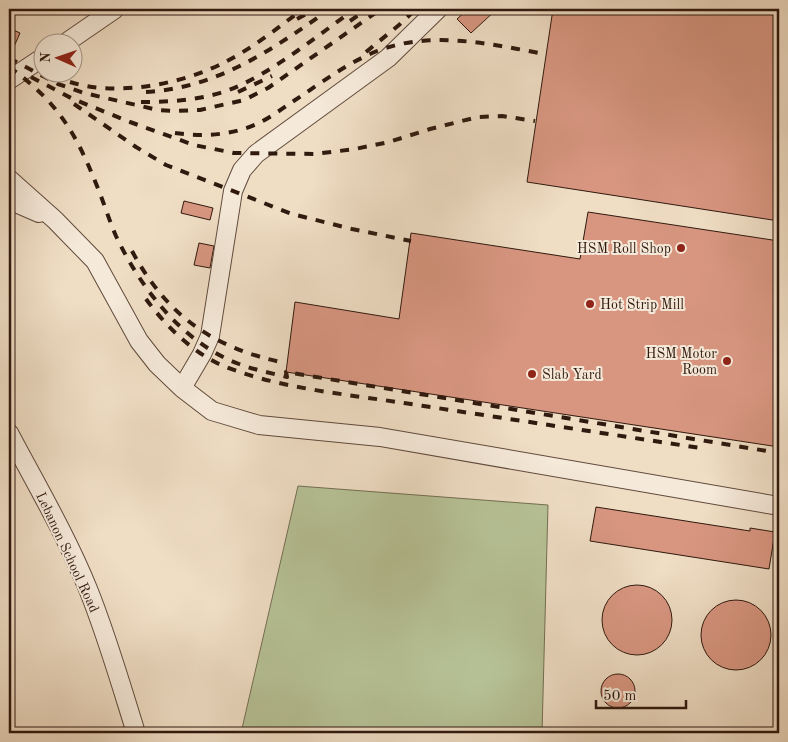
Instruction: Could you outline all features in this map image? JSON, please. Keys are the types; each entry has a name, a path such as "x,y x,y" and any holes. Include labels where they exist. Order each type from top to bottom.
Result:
{"street":[{"path":"82,32 116,9"},
{"path":"182,388 210,336 233,191 242,170 256,154 388,58 438,9"},
{"path":"9,80 32,65"},
{"path":"9,179 56,220 95,262 140,341 157,364 182,388 212,411 260,425 380,437 779,506"},
{"path":"9,200 56,220"},
{"name":"Lebanon School Road","path":"9,433 54,518 87,587 114,660 136,733"}],"green space":[{"path":"298,486 548,505 542,733 241,733"}],"building":[{"path":"468,9 497,9 471,33 457,19"},
{"path":"553,9 779,9 779,221 527,182"},
{"path":"9,28 20,33 9,58"},
{"path":"184,201 213,208 210,220 181,213"},
{"path":"588,212 779,241 779,447 286,372 295,302 399,319 411,233 580,259"},
{"path":"199,243 214,246 210,268 194,265"},
{"path":"596,507 750,531 750,528 775,532 769,569 590,541"},
{"path":"637,585 656,591 666,601 672,620 666,639 656,649 637,655 618,649 608,639 602,620 608,601 618,591"},
{"path":"736,600 755,606 765,616 771,635 765,654 755,664 736,670 717,664 707,654 701,635 707,616 717,606"},
{"path":"618,674 630,679 635,691 630,703 618,708 606,703 601,691 606,679"}],"railway":[{"path":"70,82 88,86 129,88 171,82 191,76 210,69 247,50 303,9"},
{"path":"297,19 315,9"},
{"path":"146,92 172,89 221,75 266,52 330,9"},
{"path":"141,102 186,100 229,90 278,64 355,9"},
{"path":"350,21 367,9"},
{"path":"9,58 58,84 84,93 158,110 200,110 244,100 268,88 381,9"},
{"path":"366,52 416,9"},
{"path":"175,133 218,134 249,127 273,115 354,62 377,51 398,45 419,41 461,41 545,54"},
{"path":"9,67 40,92 73,134 100,192 116,236 126,256 151,294 182,328 200,343 219,355 257,370 287,377 286,372 779,453"},
{"path":"238,92 272,76"},
{"path":"31,77 73,99 130,122 194,145 234,153 315,154 355,149 389,142 478,117 502,116 535,121"},
{"path":"74,104 136,147 166,165 292,214 411,241"},
{"path":"132,251 161,294 195,326 214,338 236,348 259,357 285,363"},
{"path":"146,299 161,318 198,352 219,364 263,379 334,393 700,448"}],"place":[{"name":"HSM Roll Shop","path":"681,248"},
{"name":"Hot Strip Mill","path":"590,304"},
{"name":"HSM Motor Room","path":"727,361"},
{"name":"Slab Yard","path":"532,374"}]}
